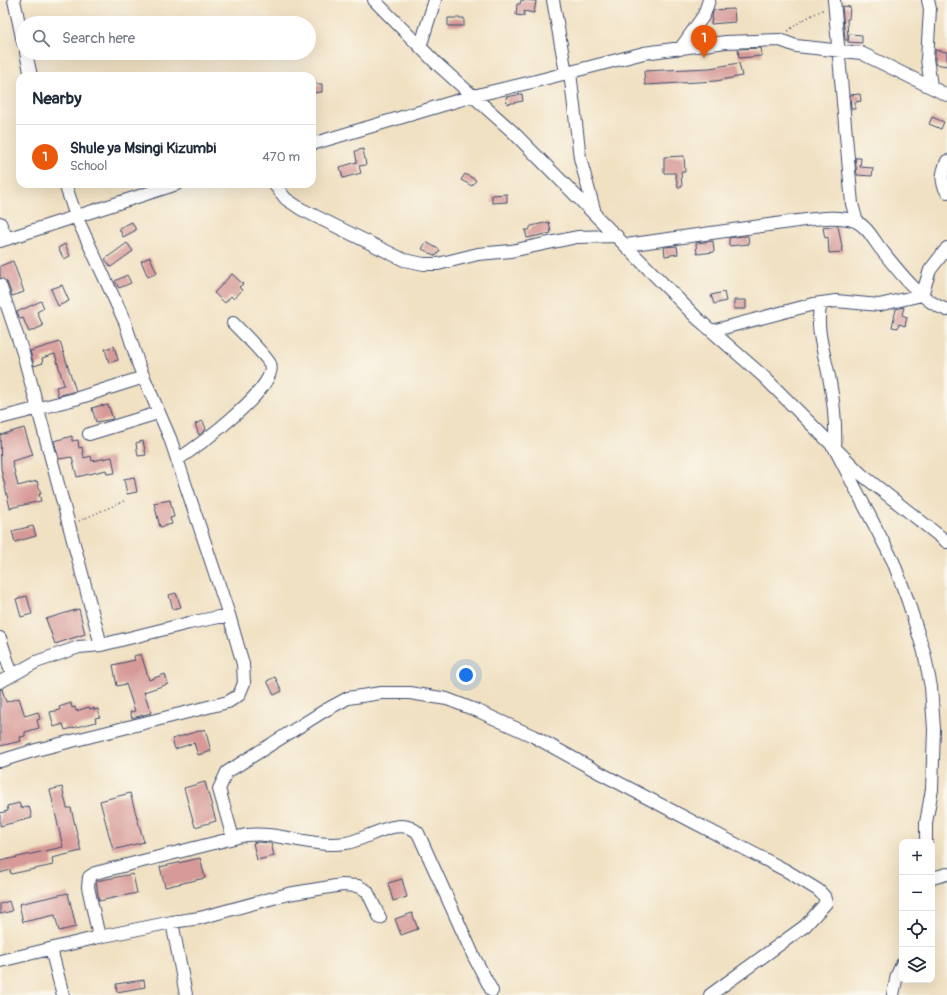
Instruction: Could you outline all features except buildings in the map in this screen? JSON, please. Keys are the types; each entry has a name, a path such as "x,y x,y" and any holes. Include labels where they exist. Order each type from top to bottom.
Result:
{"street":[{"path":"14,0 17,16"},
{"path":"374,0 420,47 512,131 712,331 763,376 861,474 947,542"},
{"path":"420,47 435,0"},
{"path":"552,0 568,72 580,158 595,214"},
{"path":"680,49 704,15 709,0"},
{"path":"928,0 930,9 927,59 931,86"},
{"path":"834,2 852,204 858,222"},
{"path":"316,143 473,96 644,53 726,42 780,40 796,46 861,53 947,95"},
{"path":"28,60 30,72"},
{"path":"947,161 942,178 942,185 947,192"},
{"path":"0,761 36,750 228,702 239,695 244,683 243,664 170,438 158,413 144,377 125,322 76,216 66,188"},
{"path":"0,223 4,240 164,188"},
{"path":"277,188 286,199 301,209 404,260 424,264 438,264 478,254 511,251 577,237 617,236"},
{"path":"626,245 797,221 842,219 858,222 865,227 881,248 922,295 930,302 947,310"},
{"path":"922,295 930,270 947,248"},
{"path":"0,285 5,321 24,353 37,410 101,645"},
{"path":"712,331 821,303 850,301 879,305 922,295"},
{"path":"821,303 819,315 821,336 832,390 836,433 835,449 893,561 908,601 924,652 931,686 934,736 932,789 926,824 926,839"},
{"path":"177,460 217,433 263,387 271,375 270,364 233,323"},
{"path":"0,418 37,410 144,377"},
{"path":"89,434 158,413"},
{"path":"0,682 36,662 79,647 101,645 228,615"},
{"path":"0,638 12,675"},
{"path":"233,838 218,789 227,772 324,711 348,698 381,693 410,693 447,699 478,710 533,736 607,777 787,871 818,890 824,896 826,903 820,912 805,926 710,995"},
{"path":"99,937 88,887 89,877 95,873 200,848 233,838 270,834 307,843 338,844 348,843 400,826 413,828 418,833 474,958 492,992"},
{"path":"935,877 947,874"},
{"path":"0,961 51,950 99,937 172,922 200,918 288,894 342,885 358,886 367,891 380,918"},
{"path":"172,922 186,995"},
{"path":"51,950 63,995"},
{"path":"892,995 899,971"}],"path":[{"path":"780,40 783,35 801,21 834,2"},
{"path":"69,525 126,500"}],"place":[{"name":"Shule ya Msingi Kizumbi","path":"704,58"}]}
